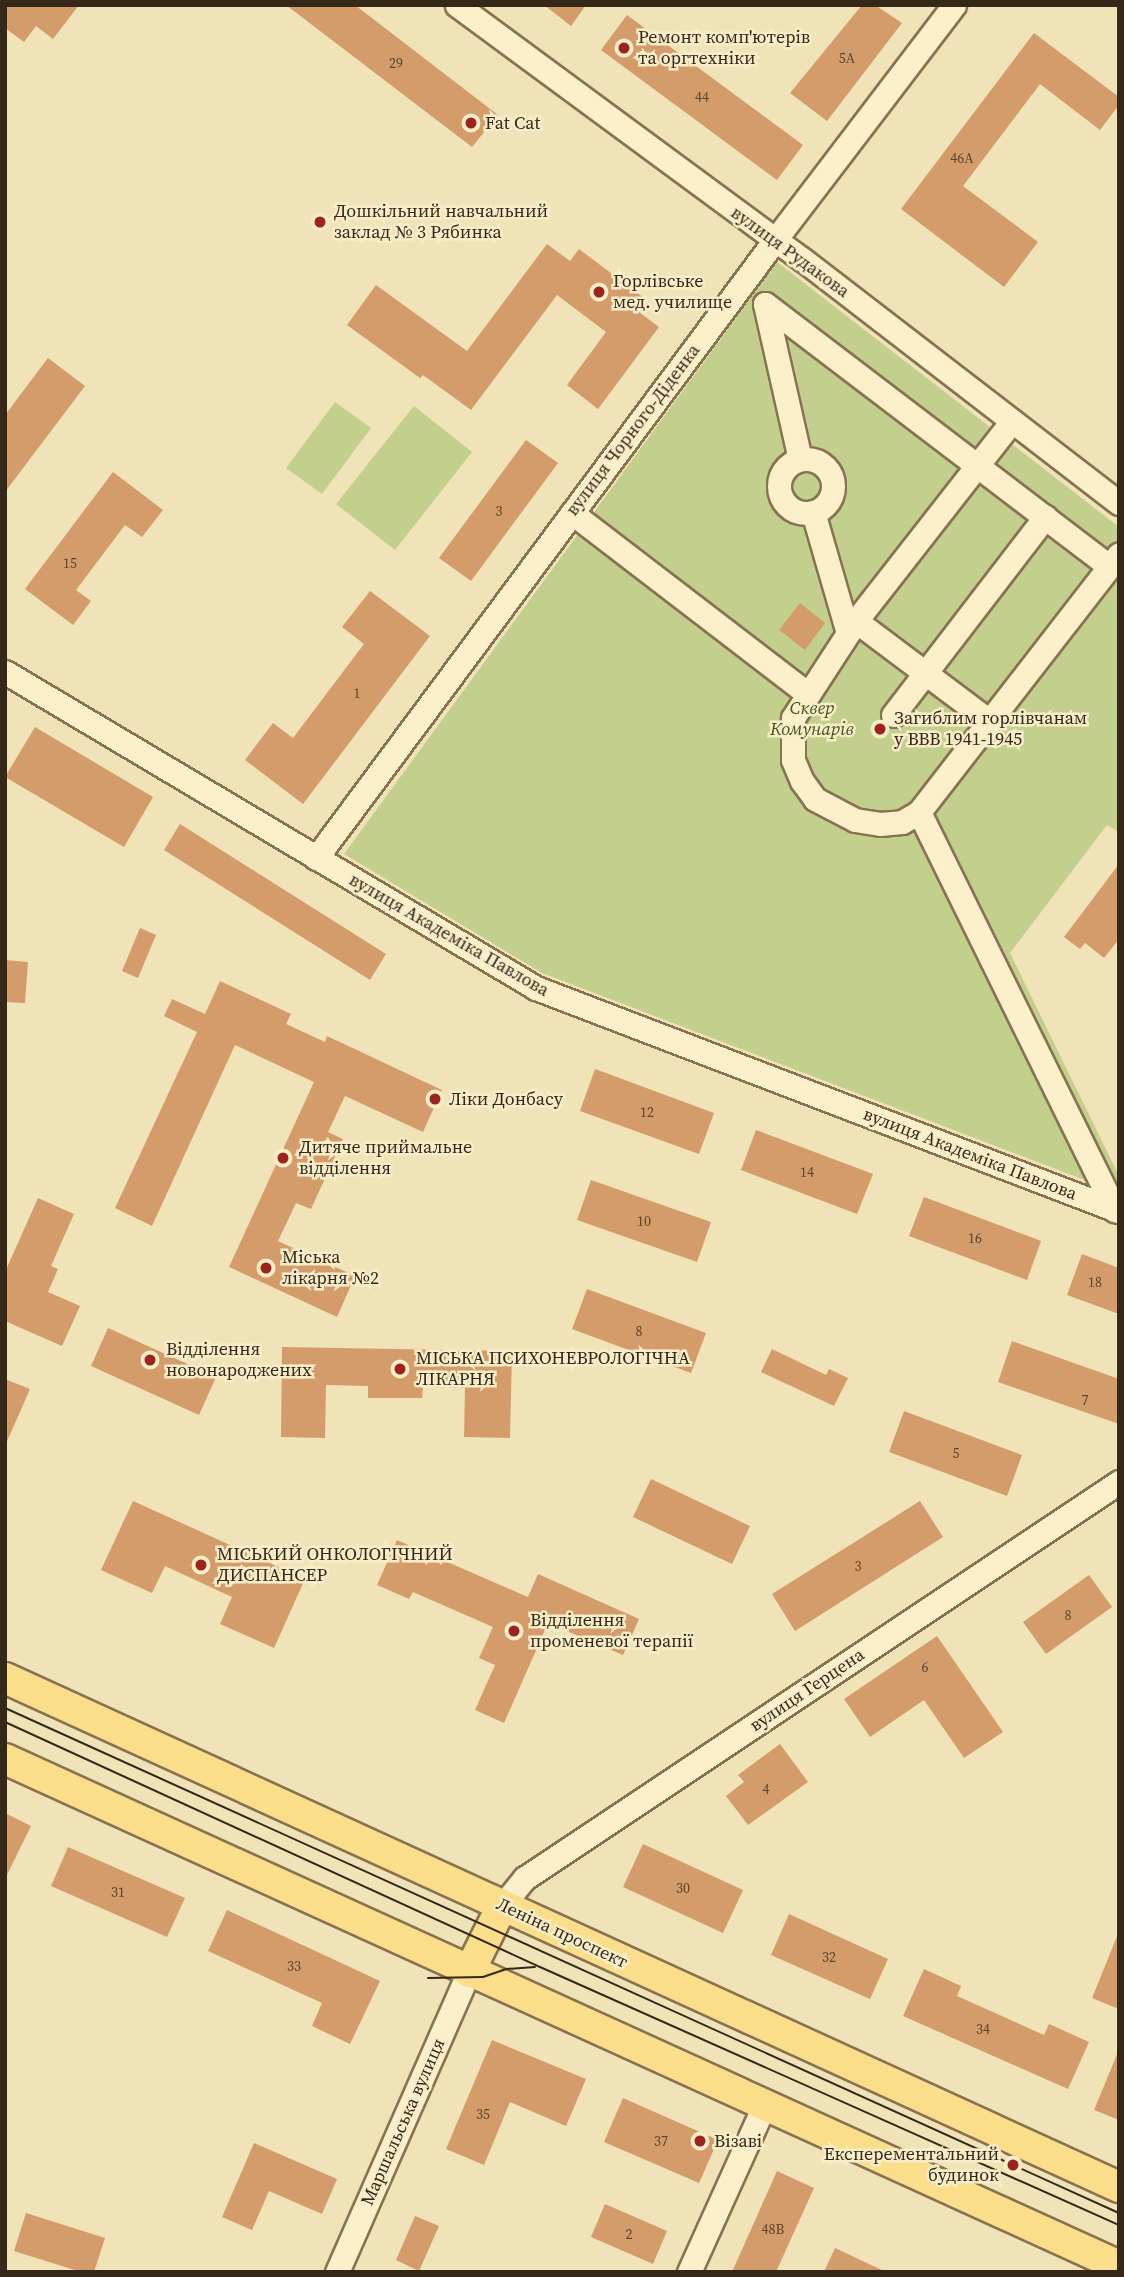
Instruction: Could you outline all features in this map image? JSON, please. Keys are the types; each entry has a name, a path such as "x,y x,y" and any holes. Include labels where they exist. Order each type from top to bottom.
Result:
{"main road":[{"name":"Леніна проспект","path":"5,1678 1119,2187"},
{"path":"5,1759 1119,2266"},
{"path":"469,1972 502,1906"}],"street":[{"name":"вулиця Рудакова","path":"457,5 775,240 1119,503"},
{"name":"вулиця Чорного-Діденка","path":"316,858 775,240 954,5"},
{"path":"800,459 765,304 977,465 1045,517 1114,560 919,812 902,822 880,824 855,820 815,799 802,781 793,760 793,718 852,627 977,465 1012,421"},
{"path":"800,459 814,459 824,465 833,484 829,500 813,512 794,510 787,505 779,492 782,472 800,459"},
{"path":"813,512 852,627 925,673 989,721"},
{"path":"572,513 807,693"},
{"path":"893,715 1045,517"},
{"name":"вулиця Академіка Павлова","path":"5,672 536,988 1117,1210"},
{"path":"919,812 1117,1210"},
{"name":"вулиця Герцена","path":"502,1906 525,1878 1119,1482"},
{"name":"Маршальська вулиця","path":"337,2272 469,1972"},
{"path":"688,2272 765,2104"}],"green space":[{"name":"Сквер Комунарів","path":"777,262 1119,527 1119,832 1107,825 1010,953 1119,1176 1119,1193 542,973 344,854"},
{"path":"335,402 371,428 322,494 286,468"},
{"path":"414,406 472,452 395,550 336,504"}],"building":[{"path":"5,5 79,5 53,39 36,26 24,42 5,28"},
{"path":"286,5 355,5 498,115 472,147"},
{"path":"544,5 586,5 571,26"},
{"path":"862,5 875,5 902,23 827,121 790,93"},
{"path":"627,15 803,145 777,180 601,50"},
{"path":"1034,33 1119,97 1119,105 1100,130 1040,84 963,186 1038,242 1004,287 901,209"},
{"path":"547,244 570,261 579,249 644,298 635,309 659,327 598,409 567,385 606,332 557,295 471,410 423,375 420,378 347,325 376,285 467,351"},
{"path":"48,358 85,386 5,492 5,415"},
{"path":"526,440 558,463 471,581 439,558"},
{"path":"113,472 163,510 142,537 125,525 76,590 91,601 73,625 25,589"},
{"path":"370,591 430,636 303,804 245,760 273,723 293,738 364,644 342,627"},
{"path":"800,603 825,623 805,650 779,630"},
{"path":"35,727 153,797 124,847 5,777"},
{"path":"180,824 386,954 370,980 164,850"},
{"path":"1119,864 1119,939 1104,958 1085,943 1080,949 1064,937"},
{"path":"140,928 156,935 138,978 122,971"},
{"path":"5,960 28,962 25,1003 5,1002"},
{"path":"220,981 291,1014 286,1024 325,1042 327,1036 442,1090 423,1132 345,1096 328,1132 343,1139 311,1209 296,1203 278,1241 355,1276 337,1317 229,1267 314,1082 235,1045 152,1226 115,1208 197,1032 164,1016 172,999 205,1014"},
{"path":"595,1069 714,1113 699,1154 580,1111"},
{"path":"756,1130 873,1174 857,1214 741,1170"},
{"path":"591,1180 711,1222 697,1262 577,1220"},
{"path":"924,1197 1041,1241 1027,1280 909,1236"},
{"path":"38,1198 74,1214 51,1266 58,1269 48,1292 80,1306 62,1346 5,1321 5,1272"},
{"path":"1082,1254 1119,1268 1119,1314 1067,1295"},
{"path":"587,1289 706,1333 691,1373 572,1329"},
{"path":"108,1328 216,1377 199,1415 91,1366"},
{"path":"1012,1341 1119,1379 1119,1424 998,1382"},
{"path":"282,1347 512,1351 510,1438 464,1437 465,1388 423,1387 422,1398 368,1398 368,1386 326,1385 325,1438 281,1437"},
{"path":"772,1349 826,1375 829,1369 848,1378 834,1406 761,1372"},
{"path":"5,1379 30,1389 5,1446"},
{"path":"904,1411 1022,1455 1007,1496 889,1452"},
{"path":"651,1479 750,1526 732,1564 633,1517"},
{"path":"133,1501 305,1579 274,1648 220,1624 232,1597 165,1566 152,1593 101,1570"},
{"path":"920,1501 943,1537 795,1631 772,1594"},
{"path":"397,1540 528,1597 538,1574 639,1619 623,1655 548,1623 504,1723 475,1710 495,1665 479,1658 493,1627 413,1592 409,1599 377,1585"},
{"path":"1089,1575 1112,1607 1046,1654 1023,1622"},
{"path":"937,1636 1003,1732 964,1758 924,1700 870,1737 844,1699"},
{"path":"780,1744 808,1782 748,1825 726,1796 744,1782 738,1775"},
{"path":"5,1813 31,1826 5,1879"},
{"path":"643,1844 743,1890 723,1933 623,1887"},
{"path":"68,1847 185,1898 167,1937 51,1886"},
{"path":"227,1910 380,1981 350,2044 312,2026 322,2003 208,1951"},
{"path":"789,1914 888,1959 870,1999 771,1955"},
{"path":"1119,1934 1119,2009 1092,1998"},
{"path":"924,1969 961,1986 957,1996 1044,2035 1049,2024 1089,2042 1068,2089 903,2016"},
{"path":"492,2040 586,2079 566,2126 510,2102 484,2165 446,2149"},
{"path":"1119,2052 1119,2120 1094,2110"},
{"path":"623,2098 718,2140 699,2183 604,2142"},
{"path":"254,2143 337,2179 322,2214 269,2191 252,2230 222,2217"},
{"path":"777,2171 814,2188 776,2272 732,2272"},
{"path":"605,2204 667,2231 653,2264 591,2237"},
{"path":"26,2213 105,2238 94,2272 81,2272 14,2251"},
{"path":"415,2216 439,2226 419,2271 396,2260"},
{"path":"835,2248 886,2272 824,2272"}],"tram line":[{"path":"5,1708 1119,2213"},
{"path":"5,1722 540,1967 1119,2225"},
{"path":"428,1978 483,1977 506,1969 535,1967"}],"place":[{"name":"Ремонт комп'ютерів та оргтехніки","path":"624,48"},
{"name":"Fat Cat","path":"471,123"},
{"name":"Дошкільний навчальний заклад № 3 Рябинка","path":"320,222"},
{"name":"Горлівське мед. училище","path":"599,292"},
{"name":"Загиблим горлівчанам у ВВВ 1941-1945","path":"880,729"},
{"name":"Ліки Донбасу","path":"435,1099"},
{"name":"Дитяче приймальне відділення","path":"283,1158"},
{"name":"Міська лікарня №2","path":"266,1268"},
{"name":"Відділення новонароджених","path":"150,1360"},
{"name":"МІСЬКА ПСИХОНЕВРОЛОГІЧНА ЛІКАРНЯ","path":"400,1369"},
{"name":"МІСЬКИЙ ОНКОЛОГІЧНИЙ ДИСПАНСЕР","path":"201,1565"},
{"name":"Відділення променевої терапії","path":"514,1631"},
{"name":"Візаві","path":"700,2141"},
{"name":"Експерементальний будинок","path":"1013,2165"}]}
